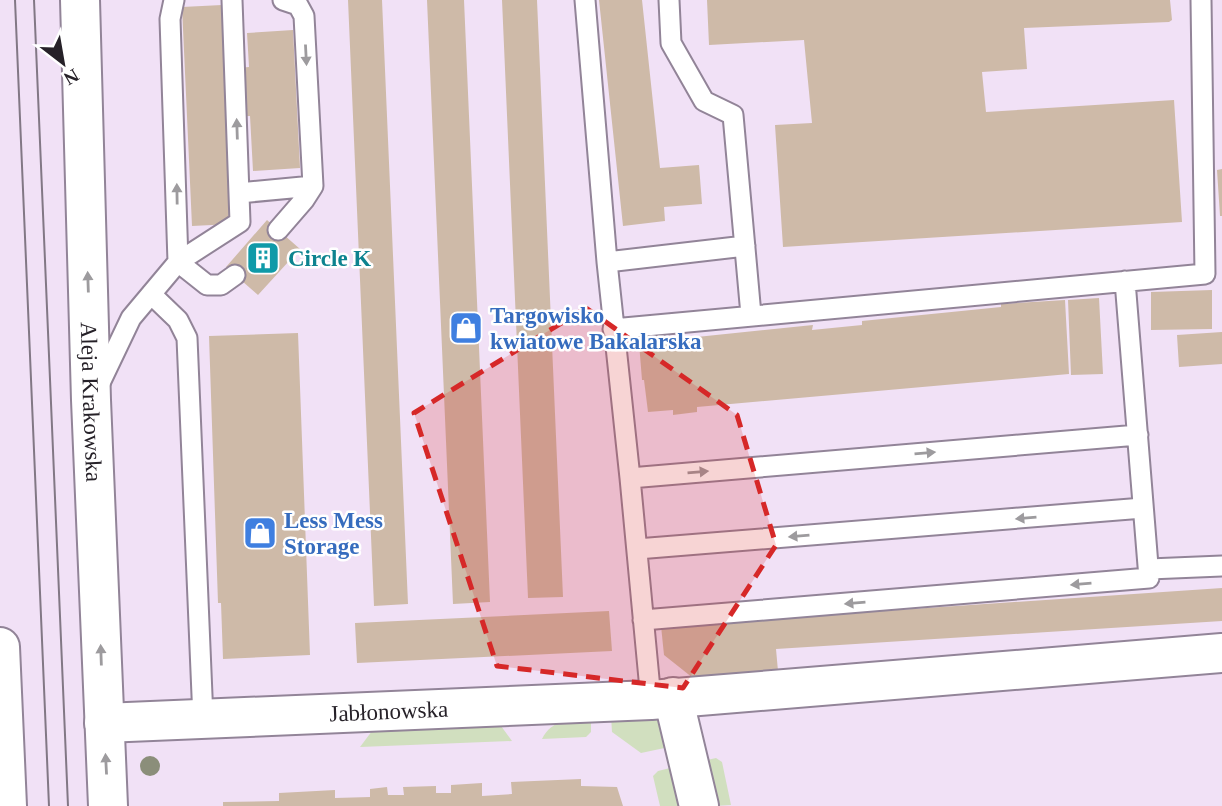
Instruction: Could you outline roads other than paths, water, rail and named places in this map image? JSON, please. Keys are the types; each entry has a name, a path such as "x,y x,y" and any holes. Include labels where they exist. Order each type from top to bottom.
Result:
{"street":[{"name":"Aleja Krakowska","path":"80,0 91,400 108,806"},
{"path":"0,647 7,806"},
{"name":"Jabłonowska","path":"104,723 662,699 1222,653"},
{"path":"662,699 699,806"}],"lane":[{"path":"174,0 170,19 178,262 207,285 221,285 235,275"},
{"path":"91,400 131,318 151,294 178,262 240,222 232,0"},
{"path":"278,230 304,201 313,186 304,16 298,5 283,0"},
{"path":"585,0 613,329 643,620 662,699"},
{"path":"669,0 670,43 704,101 733,115 751,315"},
{"path":"613,329 1205,274 1201,0"},
{"path":"239,193 313,186"},
{"path":"607,262 745,246"},
{"path":"1125,281 1149,574"},
{"path":"151,294 182,326 188,344 203,719"},
{"path":"630,478 1138,435"},
{"path":"637,549 1143,509"},
{"path":"643,620 1222,566"}],"tram line":[{"path":"15,0 49,806"},
{"path":"34,0 68,806"}],"place":[{"name":"Circle K","path":"263,258"},
{"name":"Targowisko kwiatowe Bakalarska","path":"466,328"},
{"name":"Less Mess Storage","path":"260,533"}]}
